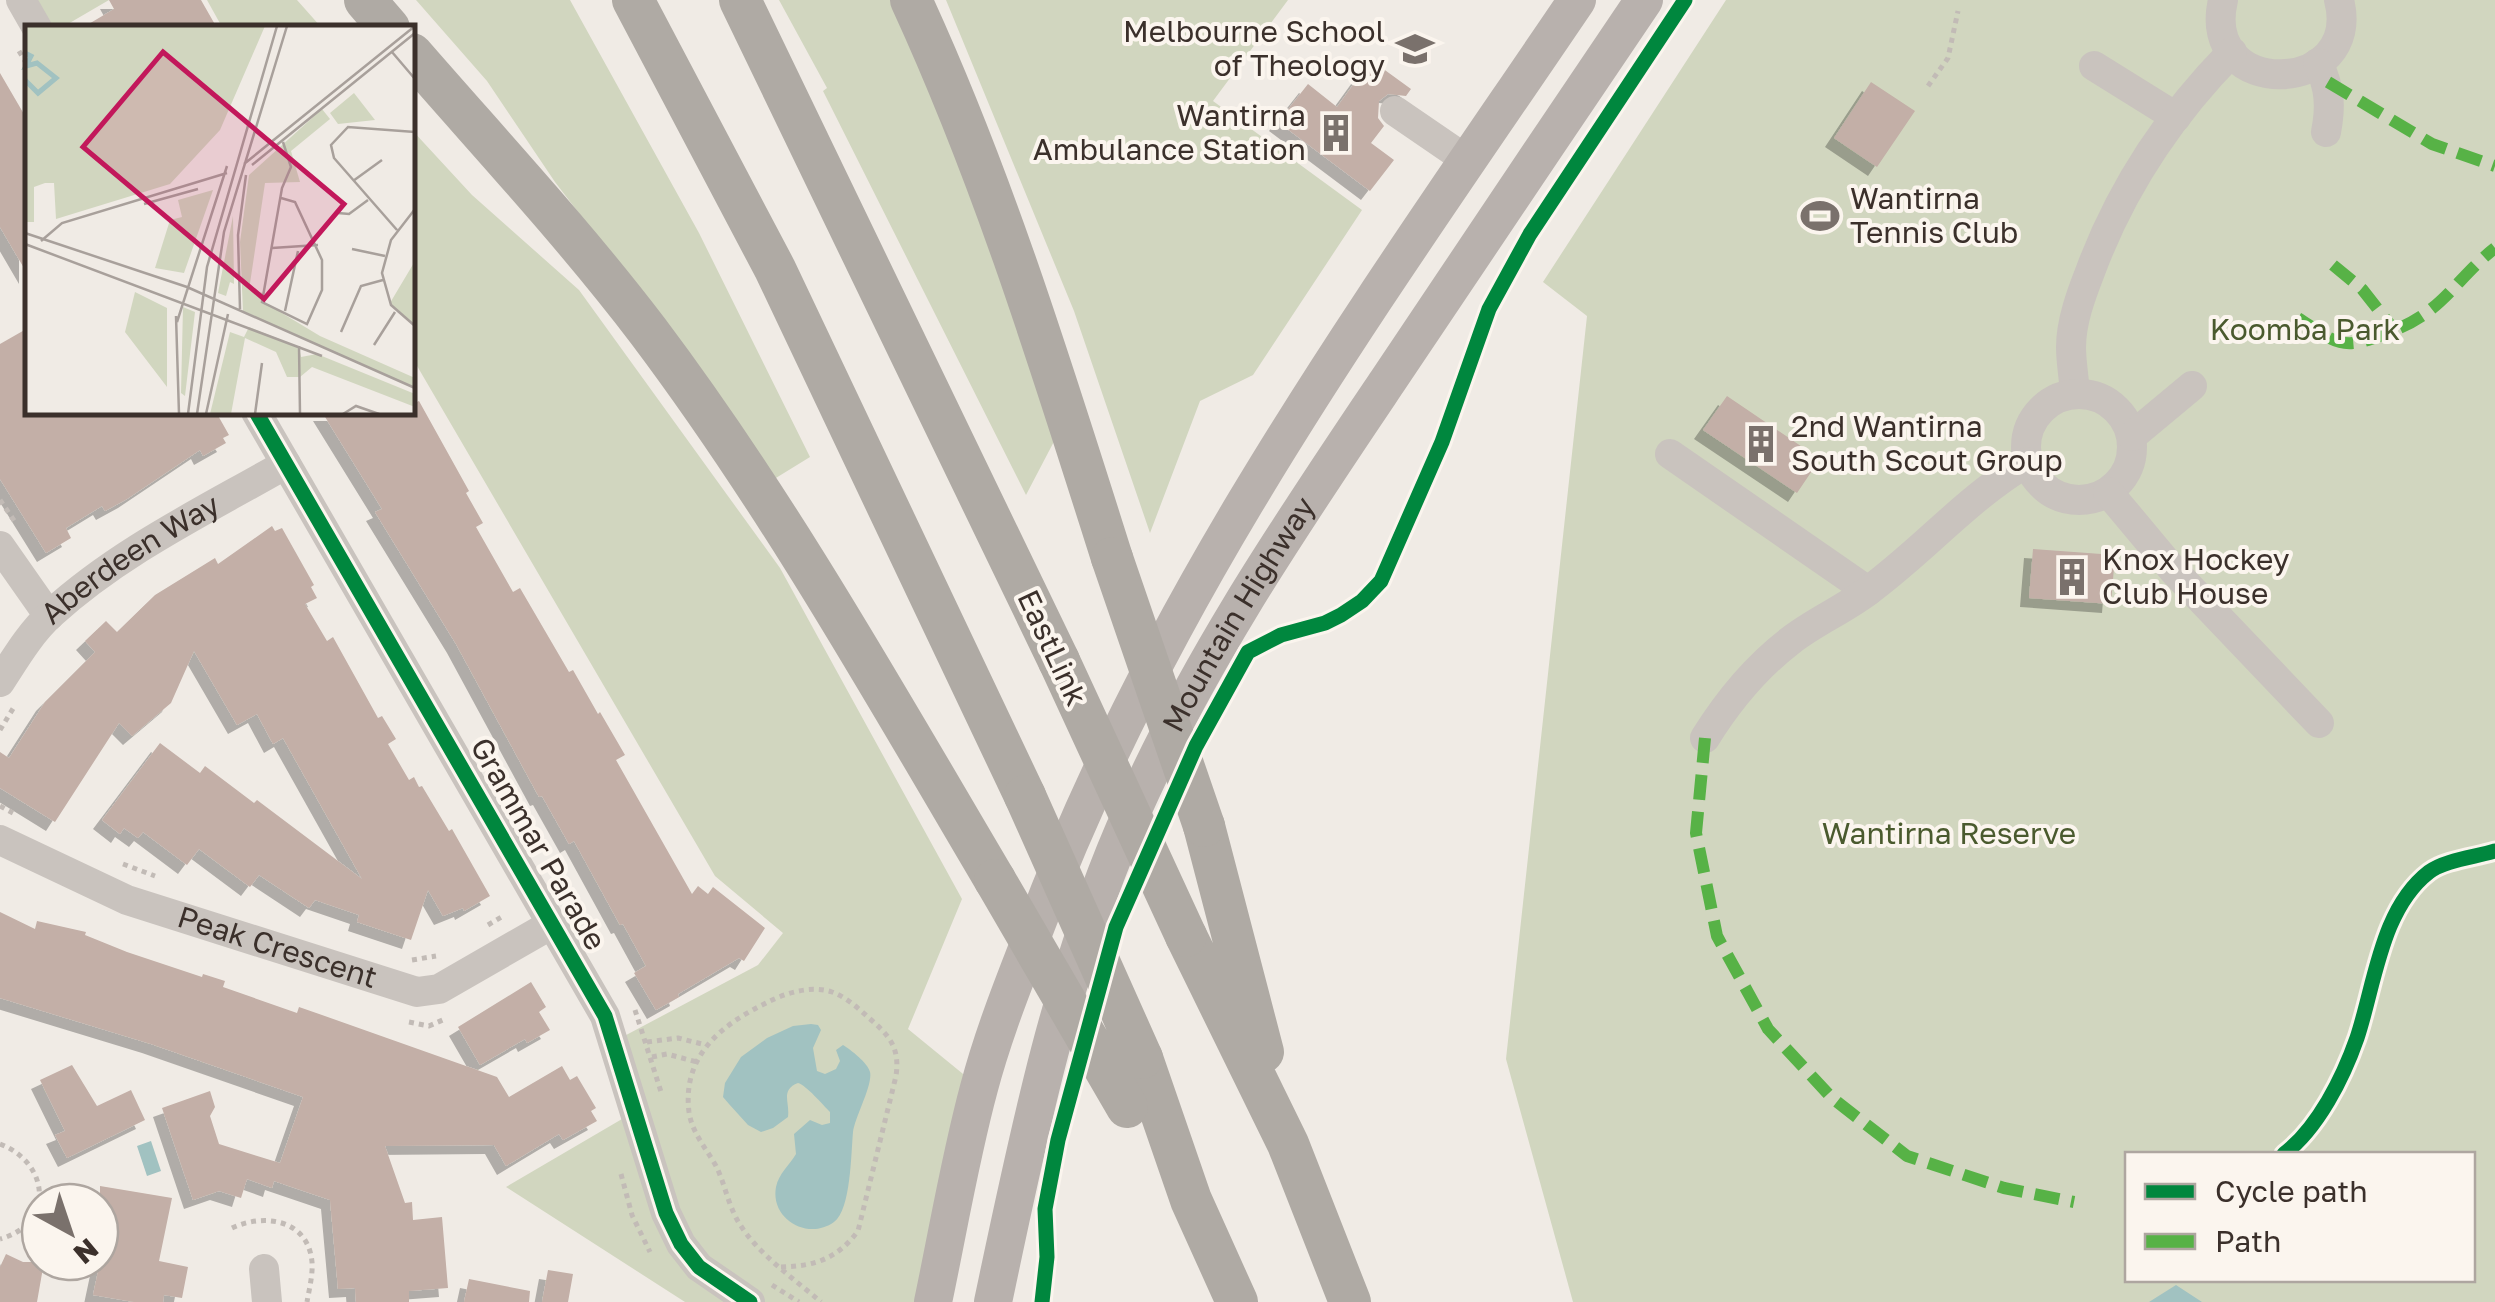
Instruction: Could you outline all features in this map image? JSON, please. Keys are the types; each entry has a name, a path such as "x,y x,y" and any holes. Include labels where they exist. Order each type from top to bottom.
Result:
{"highway":[{"path":"366,0 387,25"},
{"path":"633,0 775,268 1026,796 1142,1058 1190,1200 1237,1302"},
{"name":"EastLink","path":"740,0 1288,1144 1350,1302"},
{"path":"911,0 944,72 1013,255 1204,826 1288,1144"},
{"path":"415,57 601,272 706,413 804,558 1127,1107 1190,1200"}],"main road":[{"name":"Mountain Highway","path":"933,1302 979,1086 1056,870 1114,740 1210,559 1256,482 1577,0"},
{"name":"Mountain Highway","path":"993,1302 1046,1058 1066,985 1108,870 1154,765 1216,648 1288,530 1644,0"}],"street":[{"path":"21,0 35,25"},
{"path":"2223,0 2222,33 2232,52 2258,72 2278,76 2300,74 2318,64 2330,51 2340,32 2342,11 2338,0"},
{"path":"2075,393 2070,344 2080,298 2107,227 2134,176 2176,117 2232,52"},
{"path":"2318,64 2328,82 2330,110 2326,132"},
{"path":"2094,66 2176,117"},
{"path":"1394,112 1468,161"},
{"path":"2132,436 2192,386"},
{"path":"2075,393 2094,395 2110,403 2124,416 2132,436 2132,455 2126,472 2108,492 2090,499 2072,500 2054,494 2040,482 2028,462 2030,426 2040,410 2075,393"},
{"name":"Grammar Parade","path":"258,415 605,1016 666,1213 681,1244 699,1266 750,1302"},
{"path":"1670,454 1868,591"},
{"path":"1705,738 1722,709 1755,672 1792,640 1868,591 1994,482 2028,462"},
{"name":"Aberdeen Way","path":"9,691 49,616 122,558 286,464"},
{"path":"2108,492 2174,572 2319,723"},
{"path":"9,536 49,616"},
{"name":"Peak Crescent","path":"0,840 127,900 418,992 439,989 552,924"},
{"path":"264,1269 267,1302"}],"path":[{"path":"1928,86 1950,60 1958,12"},
{"path":"0,500 9,536"},
{"path":"0,730 9,691"},
{"path":"0,806 22,818"},
{"path":"112,859 160,878"},
{"path":"486,926 503,916"},
{"path":"406,959 437,956"},
{"path":"781,1267 823,1262 858,1231 896,1076 898,1052 888,1034 835,992 819,989 790,993 746,1011 706,1045 697,1062 688,1100 694,1131 716,1166 736,1219 760,1248 781,1267 820,1302"},
{"path":"404,1020 428,1026 446,1018"},
{"path":"647,1042 678,1038 706,1045"},
{"path":"652,1057 675,1055 697,1062"},
{"path":"0,1144 15,1150 32,1165 39,1190 36,1212 29,1222 18,1233 0,1239"},
{"path":"618,1162 632,1215 654,1257"},
{"path":"232,1228 248,1220 264,1219 292,1227 309,1250 312,1265 307,1302"}],"green space":[{"path":"21,0 109,0 66,25 36,25"},
{"path":"207,0 297,0 319,25 221,25"},
{"path":"416,0 570,0 699,233 810,457 771,481 655,312 555,182 487,81"},
{"path":"779,0 895,0 1060,430 1026,495 823,91 827,88"},
{"path":"946,0 1288,0 1213,101 1362,210 1253,375 1200,401 1150,533 1074,311"},
{"name":"Wantirna Reserve","path":"1726,0 2495,0 2495,1302 1573,1302 1506,1059 1587,316 1543,282"},
{"path":"415,133 472,195 579,290 780,568 962,899 908,1029 979,1087 933,1302 685,1302 506,1187 634,1112 613,1042 758,965 783,933 715,876 415,362"}],"water":[{"path":"811,1024 821,1030 813,1048 817,1071 825,1074 836,1069 840,1061 836,1050 843,1045 870,1072 853,1132 844,1206 834,1222 813,1229 793,1224 785,1217 779,1209 776,1187 796,1154 794,1134 810,1120 822,1125 830,1123 830,1112 798,1083 787,1093 788,1117 761,1132 748,1125 723,1097 725,1083 741,1057 767,1038 793,1026"},
{"path":"151,1141 161,1171 147,1176 137,1146"},
{"path":"2176,1285 2202,1302 2149,1302"}],"building":[{"path":"109,0 201,0 215,25 87,25 114,9"},
{"name":"Wantirna Ambulance Station","path":"1371,60 1411,89 1406,96 1388,94 1379,101 1378,118 1384,126 1371,143 1394,160 1370,191 1278,122 1308,84 1337,107"},
{"path":"0,73 25,116 25,270 0,227"},
{"path":"1871,82 1915,111 1877,167 1834,138"},
{"path":"25,330 25,415 218,415 229,435 223,438 226,443 203,456 200,450 127,499 105,511 102,506 66,528 71,538 46,553 0,479 0,344"},
{"name":"2nd Wantirna South Scout Group","path":"1727,396 1820,459 1797,493 1703,430"},
{"path":"419,401 469,491 466,493 483,523 476,527 513,592 520,588 569,672 573,670 625,755 616,760 692,894 698,886 708,894 713,887 765,928 744,961 739,958 656,1010 634,973 646,966 623,924 620,925 574,841 569,844 542,796 539,797 456,644 375,512 382,509 324,415 415,415 415,403"},
{"path":"272,526 275,531 282,528 314,585 311,587 317,598 305,604 327,641 333,637 378,718 382,716 396,739 388,744 409,780 414,777 422,786 490,896 464,911 463,908 443,916 428,890 411,940 357,922 359,915 315,900 309,908 259,875 250,887 199,849 187,865 143,832 138,838 124,828 120,834 102,820 160,743 200,773 205,766 254,803 257,800 362,879 283,738 273,744 257,714 237,725 194,651 171,703 132,736 119,723 55,822 0,788 0,752 9,758 45,702 95,652 85,641 106,621 117,632 155,595 215,558 218,564"},
{"name":"Knox Hockey Club House","path":"2033,549 2115,555 2111,604 2029,598"},
{"path":"0,912 35,929 37,921 86,932 85,935 127,952 225,981 223,987 297,1013 299,1007 497,1077 509,1097 562,1066 570,1080 577,1076 596,1108 591,1111 597,1121 563,1140 559,1134 506,1166 494,1145 385,1146 405,1203 412,1202 413,1220 442,1217 448,1288 409,1291 409,1302 356,1302 355,1288 338,1289 330,1200 274,1181 272,1188 247,1179 241,1198 219,1191 193,1200 162,1108 210,1091 215,1107 210,1116 219,1144 280,1163 303,1097 151,1044 0,998"},
{"path":"531,982 546,1007 539,1012 550,1030 527,1043 525,1039 480,1065 458,1027"},
{"path":"72,1065 97,1106 131,1090 145,1120 67,1158 55,1135 65,1131 40,1080"},
{"path":"120,1189 172,1198 159,1261 188,1267 182,1298 164,1295 163,1302 134,1302 93,1295 96,1282 120,1282"},
{"path":"6,1254 20,1261 20,1282 40,1282 37,1302 0,1302 0,1267"},
{"path":"548,1270 573,1274 568,1302 542,1302"},
{"path":"469,1279 530,1291 529,1302 464,1302"}],"marked path":[{"path":"2328,82 2432,144 2495,166"},
{"path":"2298,318 2340,342 2374,338 2435,306 2495,248"},
{"path":"2333,265 2362,289 2395,331"},
{"path":"1705,738 1696,833 1717,936 1768,1029 1832,1098 1907,1156 2004,1188 2074,1202"}],"cycle path":[{"path":"1042,1302 1047,1257 1045,1209 1058,1140 1116,927 1196,746 1248,652 1281,635 1341,615 1381,581 1442,442 1489,309 1530,234 1685,0"},
{"path":"258,415 605,1016 666,1213 681,1244 699,1267 750,1302"},
{"path":"2286,1152 2308,1131 2344,1069 2357,1038 2382,949 2400,906 2429,872 2495,851"}],"place":[{"name":"Melbourne School of Theology","path":"1415,49"},
{"name":"Wantirna Ambulance Station","path":"1336,133"},
{"name":"Wantirna Tennis Club","path":"1820,216"},
{"name":"2nd Wantirna South Scout Group","path":"1761,444"},
{"name":"Knox Hockey Club House","path":"2072,577"}],"park label":[{"name":"Koomba Park","path":"2305,330"}]}
